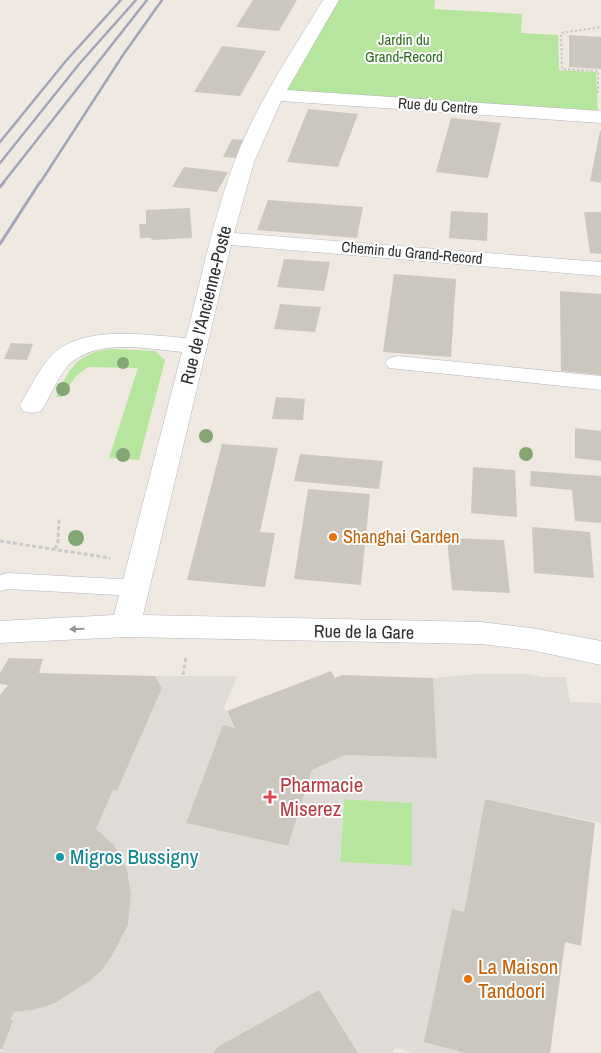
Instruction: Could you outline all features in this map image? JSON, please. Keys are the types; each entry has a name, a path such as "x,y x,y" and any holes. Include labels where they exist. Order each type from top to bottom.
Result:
{"street":[{"name":"Rue de l'Ancienne-Poste","path":"126,626 222,238 244,162 275,95 331,0"},
{"name":"Rue du Centre","path":"275,95 600,117"},
{"name":"Chemin du Grand-Record","path":"222,238 601,269"},
{"path":"32,405 54,367 65,356 78,349 114,341 196,346"},
{"path":"397,363 601,383"},
{"name":"Rue de la Gare","path":"0,632 126,626 481,633 531,639 601,653"}],"lane":[{"path":"3,581 136,588"}],"path":[{"path":"600,117 598,71 562,69 561,32 601,27"},
{"path":"55,549 59,536 60,519"},
{"path":"0,541 115,559"}],"green space":[{"name":"Jardin du Grand-Record","path":"336,0 435,0 434,9 522,14 521,33 558,35 559,70 596,72 598,111 287,90"},
{"path":"112,349 155,351 165,360 139,460 109,458 138,368 88,367 76,376 62,397 56,397 65,378 76,363 91,354"},
{"path":"344,799 413,803 413,866 340,862"}],"shaded area":[{"path":"475,674 528,674 542,677 566,677 570,702 601,703 601,823 485,799 464,912 425,1042 465,1053 414,1053 394,1048 393,1053 358,1053 319,990 219,1046 213,1053 0,1053 13,1022 10,1020 14,1012 33,1010 53,1004 87,983 128,925 131,895 127,869 114,845 96,829 113,790 117,791 162,688 155,676 237,676 224,708 235,728 223,725 186,823 288,846 312,770 345,755 437,758 433,678","holes":["344,799 412,803 412,866 340,862"]}],"building":[{"path":"253,0 297,0 279,31 236,27"},
{"path":"569,35 601,37 601,69 569,67"},
{"path":"222,46 266,51 240,96 194,92"},
{"path":"308,109 358,114 338,167 287,162"},
{"path":"451,118 501,123 488,178 436,172"},
{"path":"601,131 601,183 590,181"},
{"path":"232,139 247,140 239,158 223,157"},
{"path":"184,167 228,172 217,192 172,187"},
{"path":"268,200 363,207 357,238 257,230"},
{"path":"190,208 192,238 152,240 151,238 140,238 139,224 146,224 146,210"},
{"path":"451,211 488,213 487,241 449,238"},
{"path":"584,212 601,212 601,254 590,253"},
{"path":"284,259 330,262 324,291 277,287"},
{"path":"394,274 456,279 451,357 383,352"},
{"path":"560,291 601,294 601,375 561,371"},
{"path":"280,304 321,307 315,332 274,329"},
{"path":"11,343 33,344 27,360 4,359"},
{"path":"276,397 305,399 303,420 272,419"},
{"path":"575,428 601,431 601,461 575,458"},
{"path":"222,444 278,448 260,532 275,533 265,587 187,580"},
{"path":"300,454 383,461 379,489 294,481"},
{"path":"473,467 515,470 517,517 471,513"},
{"path":"531,471 601,476 601,523 575,521 572,490 530,486"},
{"name":"Shanghai Garden","path":"308,489 370,494 361,585 294,579"},
{"path":"532,527 590,532 594,578 534,573"},
{"path":"447,538 504,540 510,593 452,590"},
{"name":"Migros Bussigny","path":"9,658 43,659 39,673 155,676 162,688 117,791 113,790 96,829 114,845 127,869 131,895 128,925 111,957 101,971 87,983 53,1004 33,1010 14,1012 10,1020 13,1021 2,1049 0,1049 0,695 8,685 0,684 0,673"},
{"path":"331,671 335,678 342,675 433,678 437,758 345,755 312,770 288,846 186,823 223,725 235,728 227,711"},
{"path":"485,799 595,823 581,946 565,942 550,1053 465,1053 424,1042 452,909 464,912"},
{"path":"319,990 358,1053 213,1053 219,1046"}],"railway":[{"path":"0,142 65,62 121,0"},
{"path":"0,163 80,63 136,0"},
{"path":"3,183 147,0"},
{"path":"40,183 123,55 162,0"},
{"path":"0,187 4,182"},
{"path":"0,244 40,182"}],"place":[{"name":"Shanghai Garden","path":"333,537"},
{"name":"Pharmacie Miserez","path":"270,797"},
{"name":"Migros Bussigny","path":"60,857"},
{"name":"La Maison Tandoori","path":"468,979"}]}
